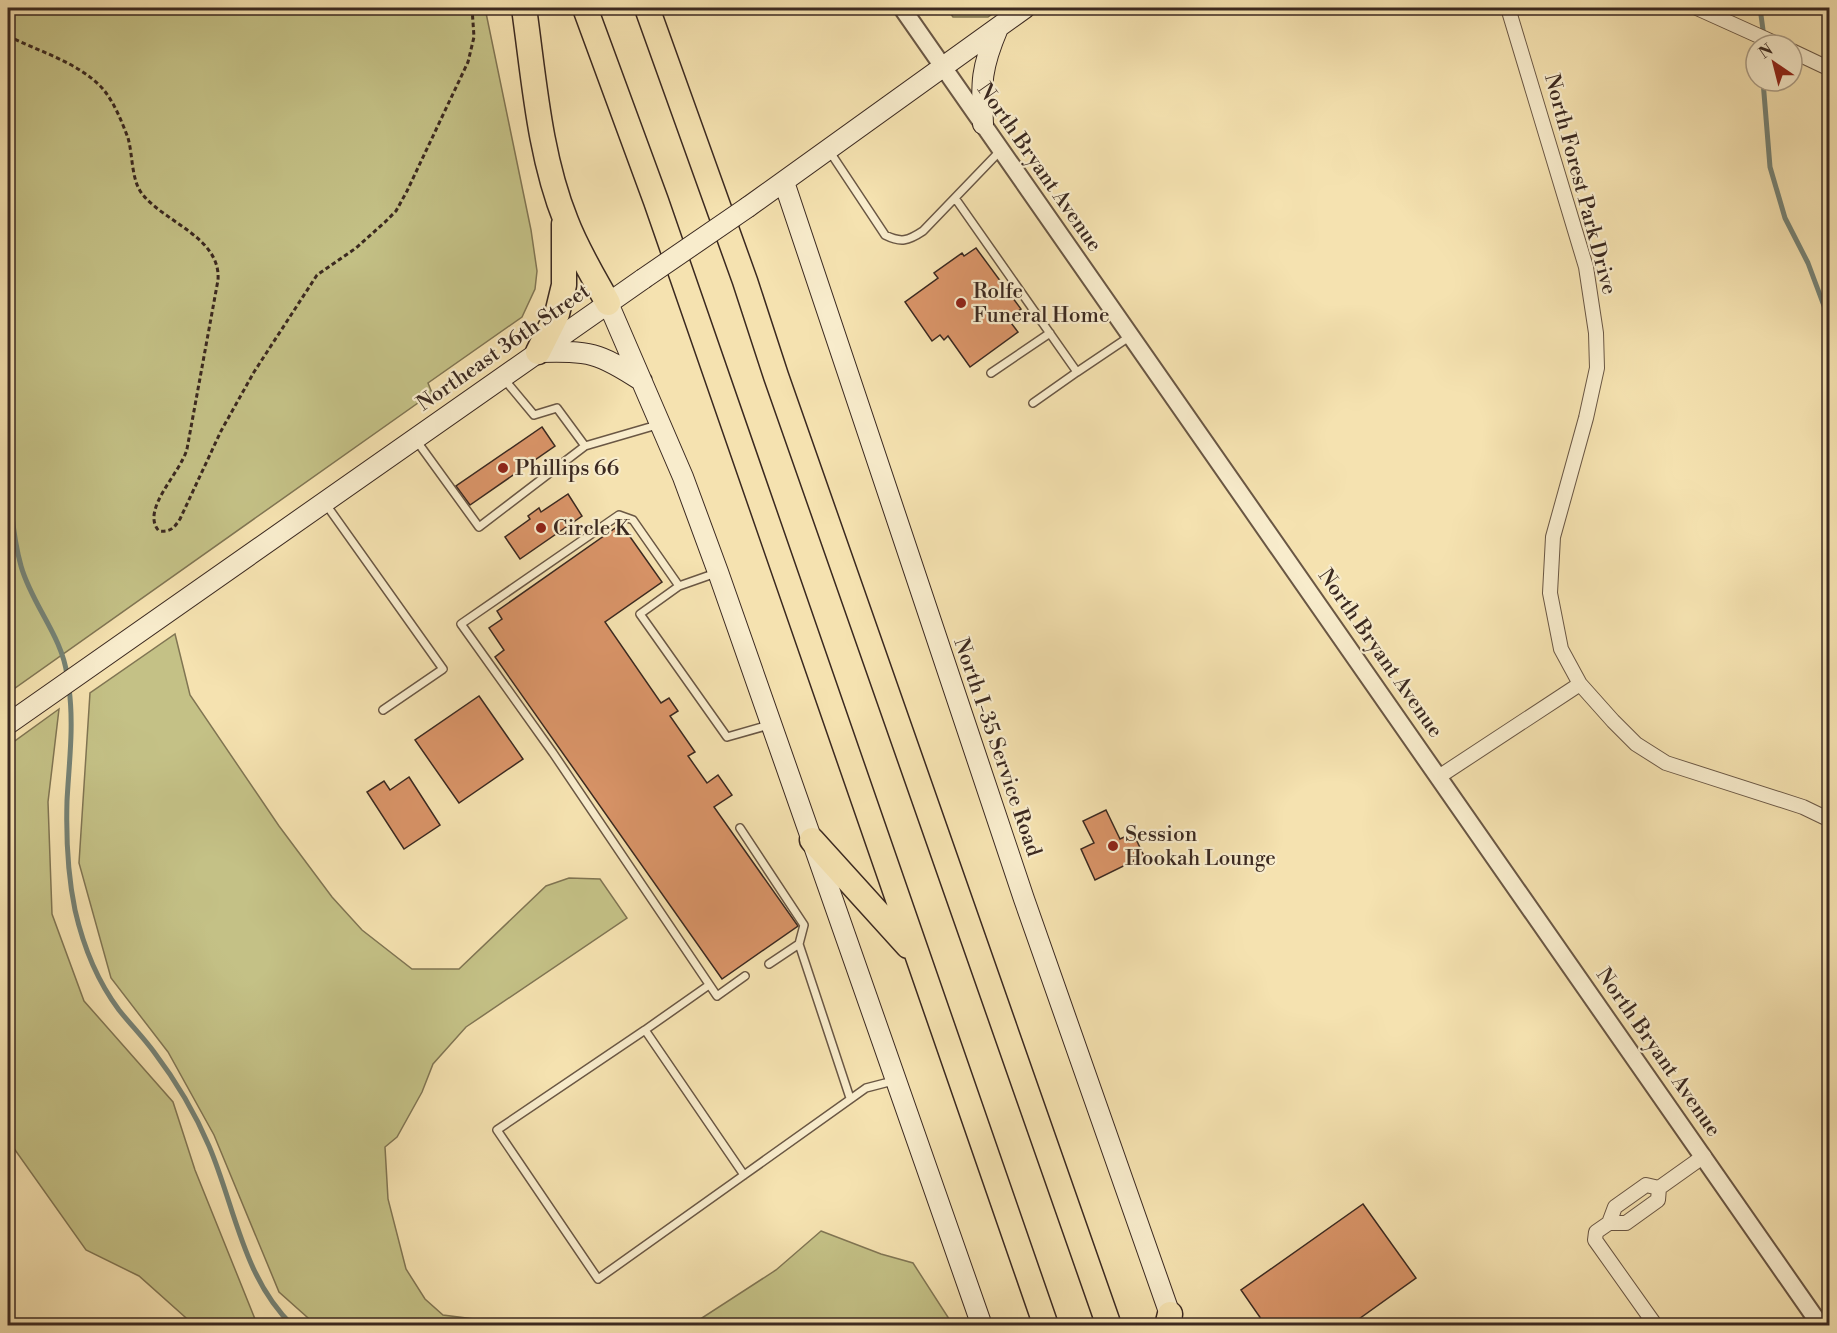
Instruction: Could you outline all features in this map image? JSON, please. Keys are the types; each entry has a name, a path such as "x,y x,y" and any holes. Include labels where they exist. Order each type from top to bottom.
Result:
{"highway":[{"path":"524,8 548,160 565,219 577,248 608,303"},
{"path":"585,8 656,201 1046,1326"},
{"path":"647,8 745,281 776,376 1109,1326"},
{"path":"538,352 557,314 564,285 565,219"},
{"path":"812,840 916,955"}],"main road":[{"name":"Northeast 36th Street","path":"8,724 324,501 784,182 1025,8"},
{"path":"983,124 981,90 984,61 999,26"},
{"name":"North I-35 Service Road","path":"784,182 1024,899 1170,1322"},
{"path":"608,303 683,477 718,572 982,1326"},
{"path":"538,352 583,351 605,358 642,381"}],"street":[{"name":"North Bryant Avenue","path":"902,8 1440,776 1821,1326"},
{"name":"North Forest Park Drive","path":"1508,8 1586,267 1596,333 1597,368 1584,428 1553,537 1550,593 1561,649 1580,684 1636,744 1666,764 1803,807 1830,820"},
{"path":"1697,8 1752,33"},
{"path":"1804,57 1830,69"},
{"path":"1440,776 1580,684"},
{"path":"1609,1223 1615,1207 1646,1185 1659,1188 1704,1156"},
{"path":"1656,1326 1595,1240 1596,1232 1609,1223 1626,1222 1658,1200 1659,1188"}],"lane":[{"path":"828,150 885,235 897,241 909,240 923,231 1001,150"},
{"path":"955,198 1077,372"},
{"path":"991,373 1050,333"},
{"path":"1033,403 1131,336"},
{"path":"502,377 534,415 557,408 585,446"},
{"path":"415,438 479,527 585,446 660,424"},
{"path":"324,501 443,669 383,710"},
{"path":"679,586 633,520 619,515 462,624 553,753 717,996 745,976"},
{"path":"718,572 679,586 640,615 727,737 771,724"},
{"path":"741,828 804,925 798,944 850,1098"},
{"path":"769,964 798,944"},
{"path":"709,986 497,1130 598,1279 850,1098 866,1088 896,1080"},
{"path":"645,1030 744,1175"}],"path":[{"path":"8,36 67,65 103,89 128,138 141,192 156,209 199,239 216,258 218,280 187,449 182,464 154,508 152,517 153,524 159,531 167,531 173,528 180,519 221,431 254,372 317,275 356,248 396,211 468,62 474,37 472,8"}],"shaded area":[{"path":"8,8 485,8 531,230 537,271 535,289 522,317 428,383 432,393 8,693"},
{"path":"946,8 1001,8 988,17 953,17"},
{"path":"175,634 190,695 279,826 332,897 362,930 412,969 459,969 546,886 569,878 600,879 627,918 466,1027 433,1064 422,1092 397,1137 385,1147 388,1199 406,1269 425,1299 443,1315 522,1325 316,1325 279,1292 214,1135 168,1052 111,978 79,863 90,693"},
{"path":"59,709 48,802 52,914 84,1001 173,1102 195,1170 255,1319 262,1325 194,1325 139,1276 86,1250 8,1140 8,746"},
{"path":"821,1231 881,1254 913,1263 953,1325 691,1325 776,1270"}],"building":[{"name":"Rolfe Funeral Home","path":"976,248 1021,309 1008,319 1018,332 970,367 948,336 944,340 940,335 932,341 905,302 938,278 934,273 962,253 964,256"},
{"name":"Phillips 66","path":"542,427 555,446 470,505 456,486"},
{"name":"Circle K","path":"568,494 582,516 520,559 505,537 530,519 528,516 539,508 541,512"},
{"path":"621,524 662,582 605,622 661,703 669,698 678,711 670,716 695,752 688,756 707,783 718,775 732,795 714,807 798,926 722,979 495,657 504,650 489,628 502,619 497,611"},
{"path":"479,696 523,759 459,803 415,740"},
{"path":"409,777 440,825 404,849 367,792 384,781 390,790"},
{"name":"Session Hookah Lounge","path":"1106,810 1120,839 1133,833 1144,856 1095,880 1081,849 1094,843 1083,821"},
{"path":"1363,1204 1416,1278 1349,1326 1266,1326 1241,1290"}],"waterway":[{"path":"1760,8 1763,33"},
{"path":"1764,93 1770,167 1785,218 1808,263 1830,322"},
{"path":"8,443 10,489 17,551 32,594 59,647 67,675"},
{"path":"69,688 71,730 67,801 68,856 75,910 82,936 111,999 162,1063 191,1109 218,1169 251,1264 276,1307 293,1326"}],"place":[{"name":"Rolfe Funeral Home","path":"961,303"},
{"name":"Phillips 66","path":"503,468"},
{"name":"Circle K","path":"541,528"},
{"name":"Session Hookah Lounge","path":"1113,846"}]}
